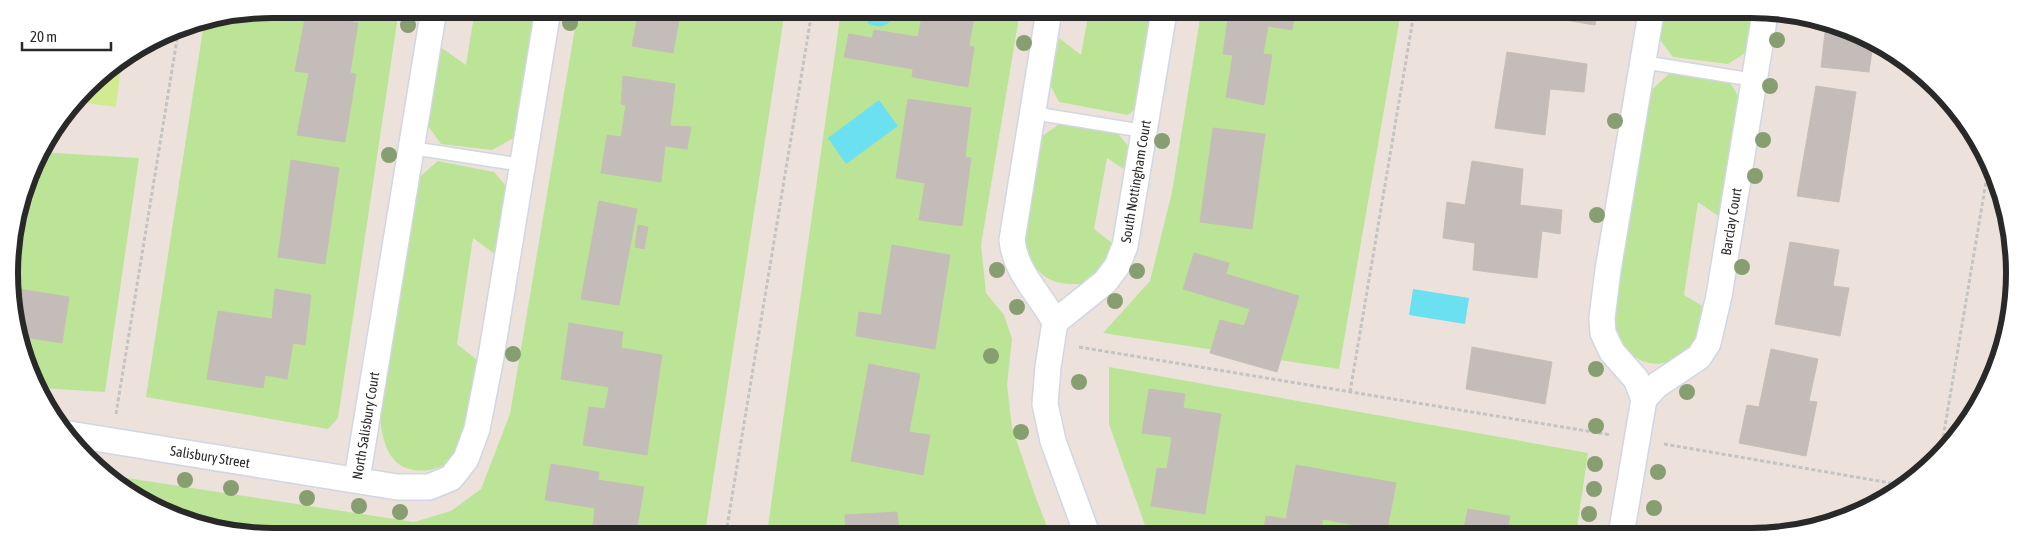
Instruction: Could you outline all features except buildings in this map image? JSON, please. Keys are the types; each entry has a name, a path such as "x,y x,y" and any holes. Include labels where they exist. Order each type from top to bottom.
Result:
{"street":[{"name":"North Salisbury Court","path":"433,18 357,479 397,487 429,487 451,478 466,459 477,429 491,357 547,18"},
{"path":"1048,18 1012,240 1014,253 1026,279 1055,322 1048,367 1045,404 1053,441 1085,528"},
{"name":"South Nottingham Court","path":"1055,322 1105,282 1117,266 1124,246 1163,18"},
{"path":"1622,528 1644,399 1636,379 1612,352 1604,333 1602,318 1608,270 1650,18"},
{"name":"Barclay Court","path":"1644,399 1657,385 1699,357 1708,343 1719,296 1763,18"},
{"name":"Salisbury Street","path":"74,434 357,479"}],"lane":[{"path":"1643,62 1754,80"},
{"path":"1033,112 1143,131"},
{"path":"412,148 522,165"}],"path":[{"path":"727,528 811,18"},
{"path":"1350,392 1413,18"},
{"path":"115,419 178,36"},
{"path":"1943,440 1987,177"},
{"path":"1071,346 1618,436"},
{"path":"1659,443 1894,484"}],"green space":[{"path":"256,18 398,18 338,418 328,429 146,397 203,27 223,22"},
{"path":"474,18 540,18 519,135 492,150 441,144 426,123 439,46 466,65"},
{"path":"577,18 784,18 706,528 256,528 223,524 191,515 160,502 118,477 414,522 451,511 481,489 510,414"},
{"path":"840,18 1019,18 981,245 986,293 1004,315 1012,339 1007,385 1012,427 1048,528 768,528"},
{"path":"1088,18 1157,18 1142,103 1128,115 1059,102 1050,85 1059,38 1081,55"},
{"path":"1200,18 1400,18 1339,369 1103,333 1150,281 1172,192"},
{"path":"1660,18 1757,18 1753,48 1728,64 1673,57 1657,36"},
{"path":"121,67 116,107 83,103 92,92"},
{"path":"1671,72 1728,80 1743,103 1724,220 1698,202 1684,295 1709,310 1704,334 1698,343 1676,359 1663,363 1651,363 1640,360 1621,343 1615,330 1612,316 1648,93"},
{"path":"1062,122 1116,131 1132,151 1128,172 1107,158 1094,229 1116,246 1113,262 1085,284 1059,283 1042,274 1036,268 1028,252 1026,242 1025,232 1041,137"},
{"path":"48,153 139,158 105,392 45,388 31,355 22,323 18,290 18,256 22,223 31,191"},
{"path":"438,161 494,172 511,192 500,258 473,238 457,344 482,364 471,426 460,449 451,461 429,470 415,470 404,467 396,462 390,454 382,433 379,409 418,178"},
{"path":"1109,367 1588,453 1577,528 1146,528 1109,424"}],"water":[{"path":"867,18 892,18 888,23 881,26 868,23"},
{"path":"879,100 898,126 846,164 828,138"},
{"path":"1413,289 1469,298 1465,324 1409,315"}]}
